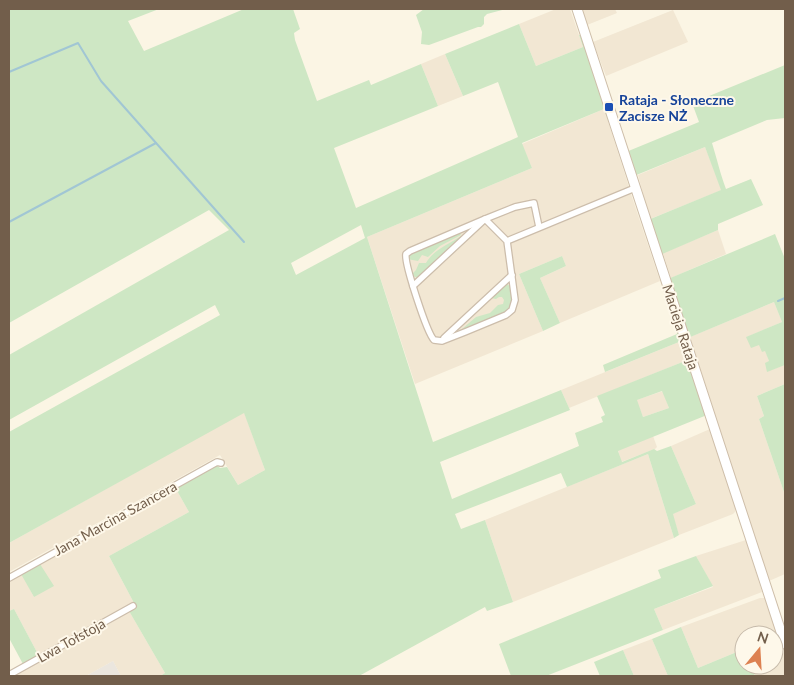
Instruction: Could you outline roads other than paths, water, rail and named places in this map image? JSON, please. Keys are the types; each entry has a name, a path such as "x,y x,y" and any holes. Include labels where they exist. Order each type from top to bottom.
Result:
{"street":[{"name":"Macieja Rataja","path":"577,9 785,644"},
{"path":"507,241 635,188"},
{"path":"485,219 507,241 515,301 511,311 506,315 442,341 434,340 430,334 405,261 408,252 485,219 515,207 534,203 540,227"},
{"path":"413,286 485,219"},
{"path":"442,341 512,275"},
{"name":"Jana Marcina Szancera","path":"9,578 217,462 222,463"},
{"name":"Lwa Tołstoja","path":"9,675 133,606"}],"waterway":[{"path":"9,72 78,43 101,81 244,242"},
{"path":"9,222 156,143"},
{"path":"778,301 785,298"}],"place":[{"name":"Rataja - Słoneczne Zacisze NŻ","path":"609,107"}]}
